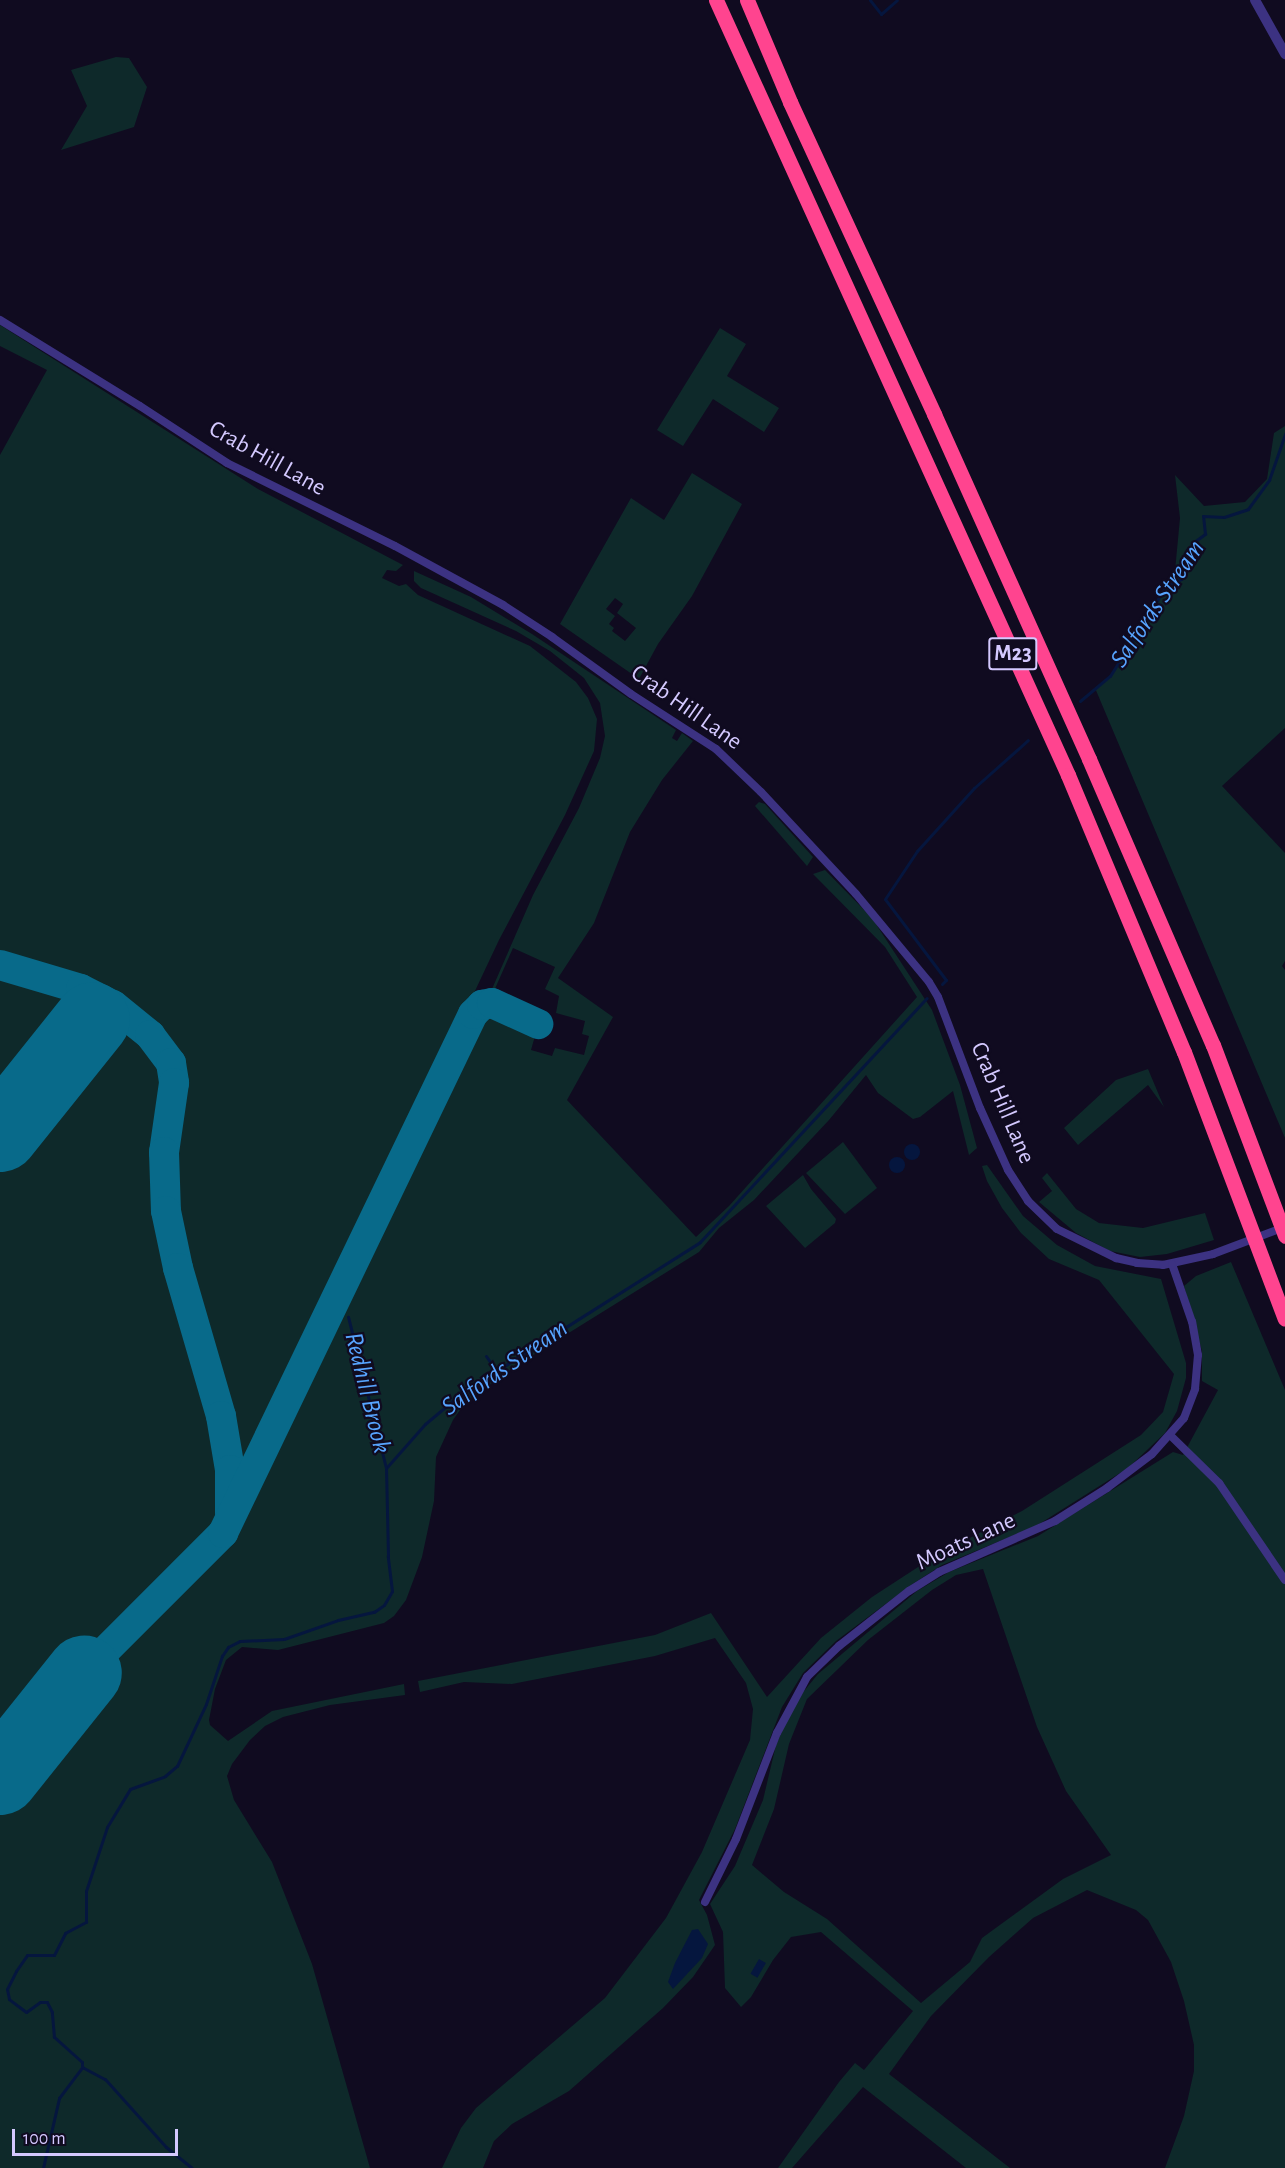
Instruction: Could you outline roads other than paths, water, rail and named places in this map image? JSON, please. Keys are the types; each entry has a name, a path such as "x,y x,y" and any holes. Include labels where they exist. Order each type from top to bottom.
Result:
{"highway":[{"name":"M23","path":"716,0 1068,775 1184,1052 1285,1319"},
{"name":"M23","path":"747,0 790,102 934,414 1214,1045 1285,1236"}],"street":[{"path":"1255,0 1285,54"},
{"name":"Crab Hill Lane","path":"0,320 227,463 395,546 503,605 552,636 631,694 716,749 761,792 856,894 933,987 1008,1170 1033,1207 1057,1229 1100,1252 1137,1263 1172,1264 1225,1251 1285,1227"},
{"name":"Moats Lane","path":"705,1902 736,1839 777,1733 807,1677 839,1646 909,1591 939,1572 1055,1521 1107,1488 1152,1454 1184,1418 1191,1402 1198,1364 1192,1322 1172,1264"},
{"path":"1170,1435 1219,1483 1285,1580"}],"water":[{"path":"909,1144 915,1144 920,1152 918,1158 909,1160 904,1155 904,1149"},
{"path":"894,1157 900,1157 905,1165 903,1171 894,1173 889,1168 889,1162"},
{"path":"698,1929 708,1944 702,1958 673,1989 668,1982 675,1963 692,1930"},
{"path":"759,1959 766,1963 757,1978 751,1974"}],"waterway":[{"path":"870,0 881,14 897,0"},
{"name":"Salfords Stream","path":"1080,701 1110,676 1166,586 1181,579 1192,561 1194,542 1205,534 1203,516 1224,517 1248,509 1269,480 1285,434"},
{"name":"Salfords Stream","path":"942,984 946,980 885,899 917,851 974,788 1028,740"},
{"name":"Salfords Stream","path":"387,1467 425,1424 463,1392 700,1242 927,998"},
{"name":"Salfords Stream","path":"43,2168 59,2098 82,2067 82,2062 54,2037 52,2012 47,2002 40,2002 26,2012 9,1999 7,1989 16,1971 27,1955 54,1955 65,1933 86,1922 86,1891 107,1827 130,1789 165,1776 177,1766 206,1704 222,1656 228,1647 240,1641 284,1639 338,1620 374,1612 384,1605 392,1591 388,1556 386,1468 348,1317"},
{"name":"Redhill Brook","path":"486,1356 495,1369"},
{"path":"82,2067 105,2079 166,2147 192,2168"}]}
